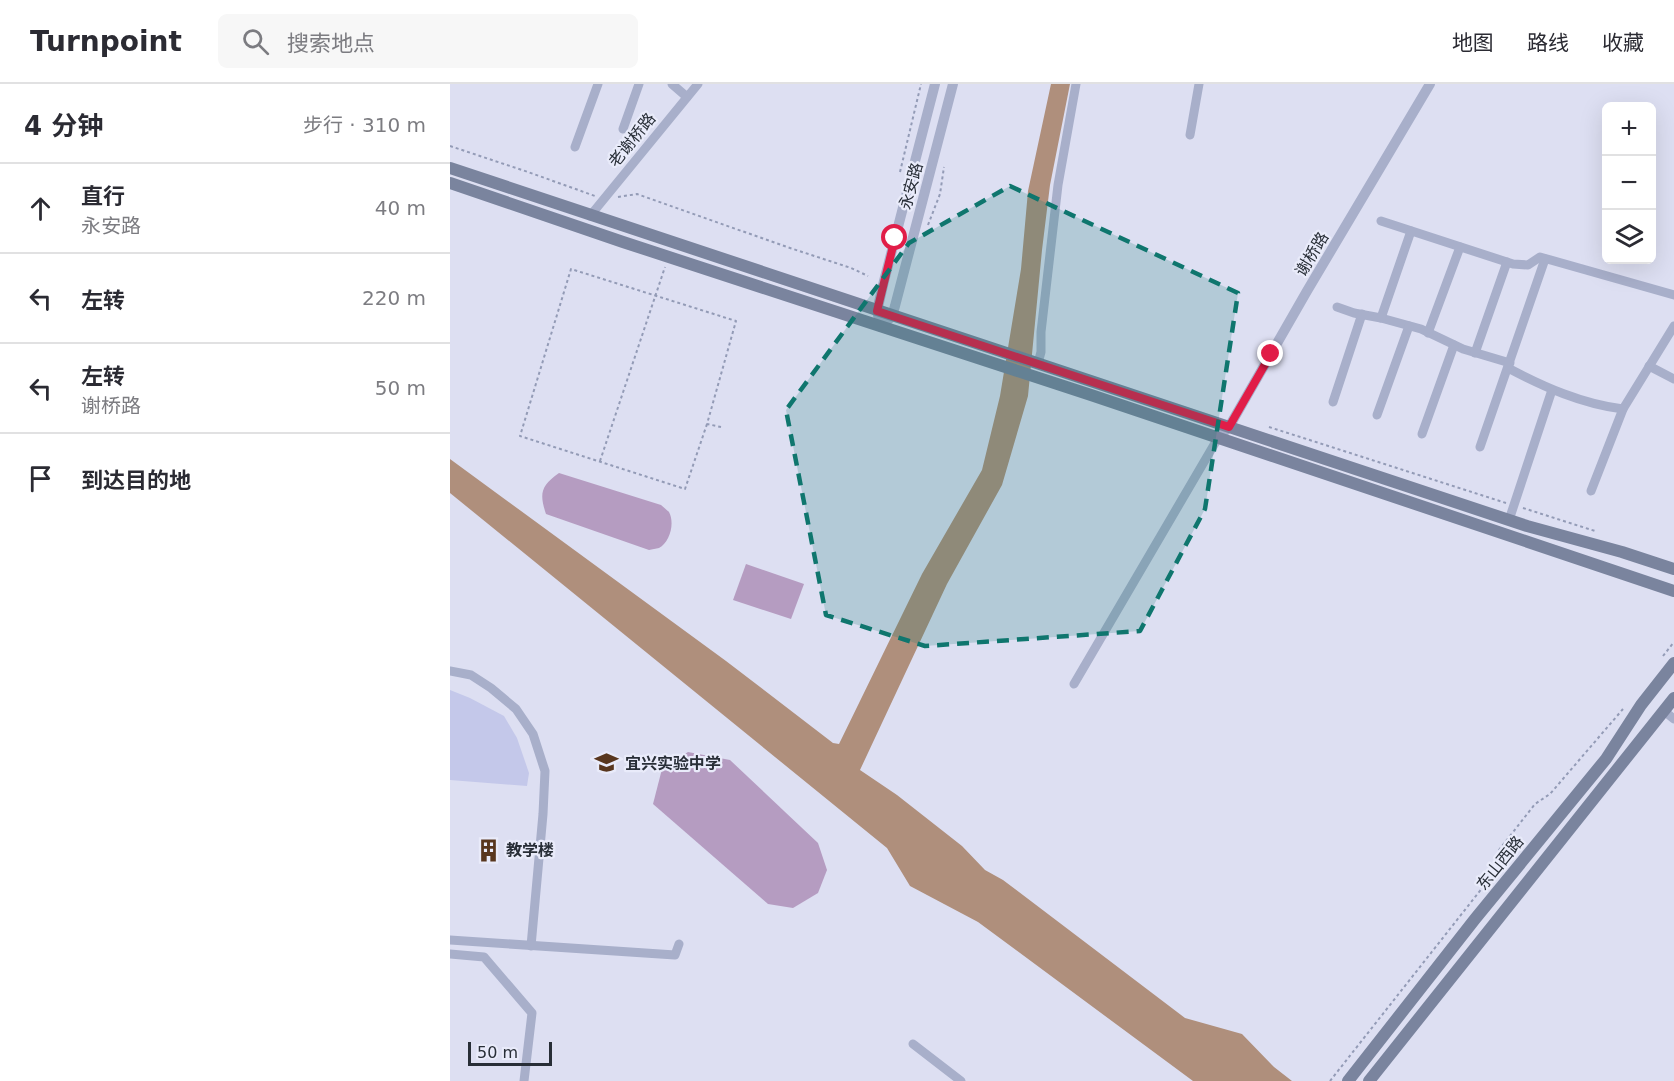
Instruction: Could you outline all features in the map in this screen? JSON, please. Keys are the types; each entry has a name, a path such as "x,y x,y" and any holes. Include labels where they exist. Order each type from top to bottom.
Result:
{"main road":[{"path":"450,168 1509,520 1674,569"},
{"path":"450,183 1674,591"},
{"name":"东山西路","path":"1348,1081 1475,919 1606,759 1641,705 1674,663"},
{"name":"东山西路","path":"1369,1081 1669,715 1674,698"}],"street":[{"path":"575,147 598,84"},
{"path":"623,129 639,84"},
{"path":"672,84 687,97"},
{"name":"老谢桥路","path":"590,216 698,84"},
{"name":"永安路","path":"881,327 877,311 935,84"},
{"name":"永安路","path":"892,316 953,84"},
{"path":"1038,363 1058,185 1076,84"},
{"path":"1190,135 1199,84"},
{"name":"谢桥路","path":"1218,438 1229,427 1430,84"},
{"path":"1381,221 1507,262 1528,265 1540,257 1674,295"},
{"path":"1381,318 1411,231"},
{"path":"1428,333 1460,247"},
{"path":"1480,447 1545,259"},
{"path":"1475,352 1507,262"},
{"path":"1337,307 1409,326 1509,365 1552,390 1608,407 1623,409"},
{"path":"1334,402 1362,314"},
{"path":"881,327 892,316"},
{"path":"1377,415 1409,326"},
{"path":"1591,491 1623,409 1674,326"},
{"path":"1422,434 1454,345"},
{"path":"1649,366 1674,379"},
{"path":"1509,520 1552,390"},
{"path":"1074,684 1218,438"},
{"path":"450,671 471,675 516,709 533,734 545,771 531,946"},
{"path":"450,940 675,956 679,944"},
{"path":"450,954 484,957 532,1013 524,1081"},
{"path":"913,1044 961,1081"}],"path":[{"path":"450,146 604,199 637,194 851,268 868,276"},
{"path":"600,462 665,267"},
{"path":"572,269 656,296 736,321 707,424 685,489 520,436 572,269"},
{"path":"707,424 721,427"},
{"path":"1660,661 1674,642"},
{"path":"1330,1081 1494,873 1499,850 1535,804 1550,794 1624,709"}],"highlighted area":[{"path":"1010,186 1238,293 1205,509 1140,631 925,646 826,615 786,410 909,243"}],"shaded area":[{"path":"1051,84 1070,84 1050,185 1028,396 1002,485 947,584 860,770 897,795 962,846 985,870 1003,880 1185,1018 1242,1034 1274,1067 1292,1081 1193,1081 978,922 910,886 887,848 450,493 450,459 726,661 833,743 839,744 922,574 982,470 1000,396 1021,269 1028,191"},
{"path":"559,473 661,505 669,512 672,521 666,541 659,548 649,550 546,514 543,490 548,482"},
{"path":"746,564 804,584 791,619 733,600"},
{"path":"450,690 504,716 517,738 529,773 527,786 450,780"},
{"path":"688,752 730,760 818,843 827,870 818,893 793,908 768,904 653,804 662,769"}],"place":[{"name":"宜兴实验中学","path":"607,763"},
{"name":"教学楼","path":"488,850"}],"route":[{"path":"895,238 877,311 1229,427 1271,354"}]}
